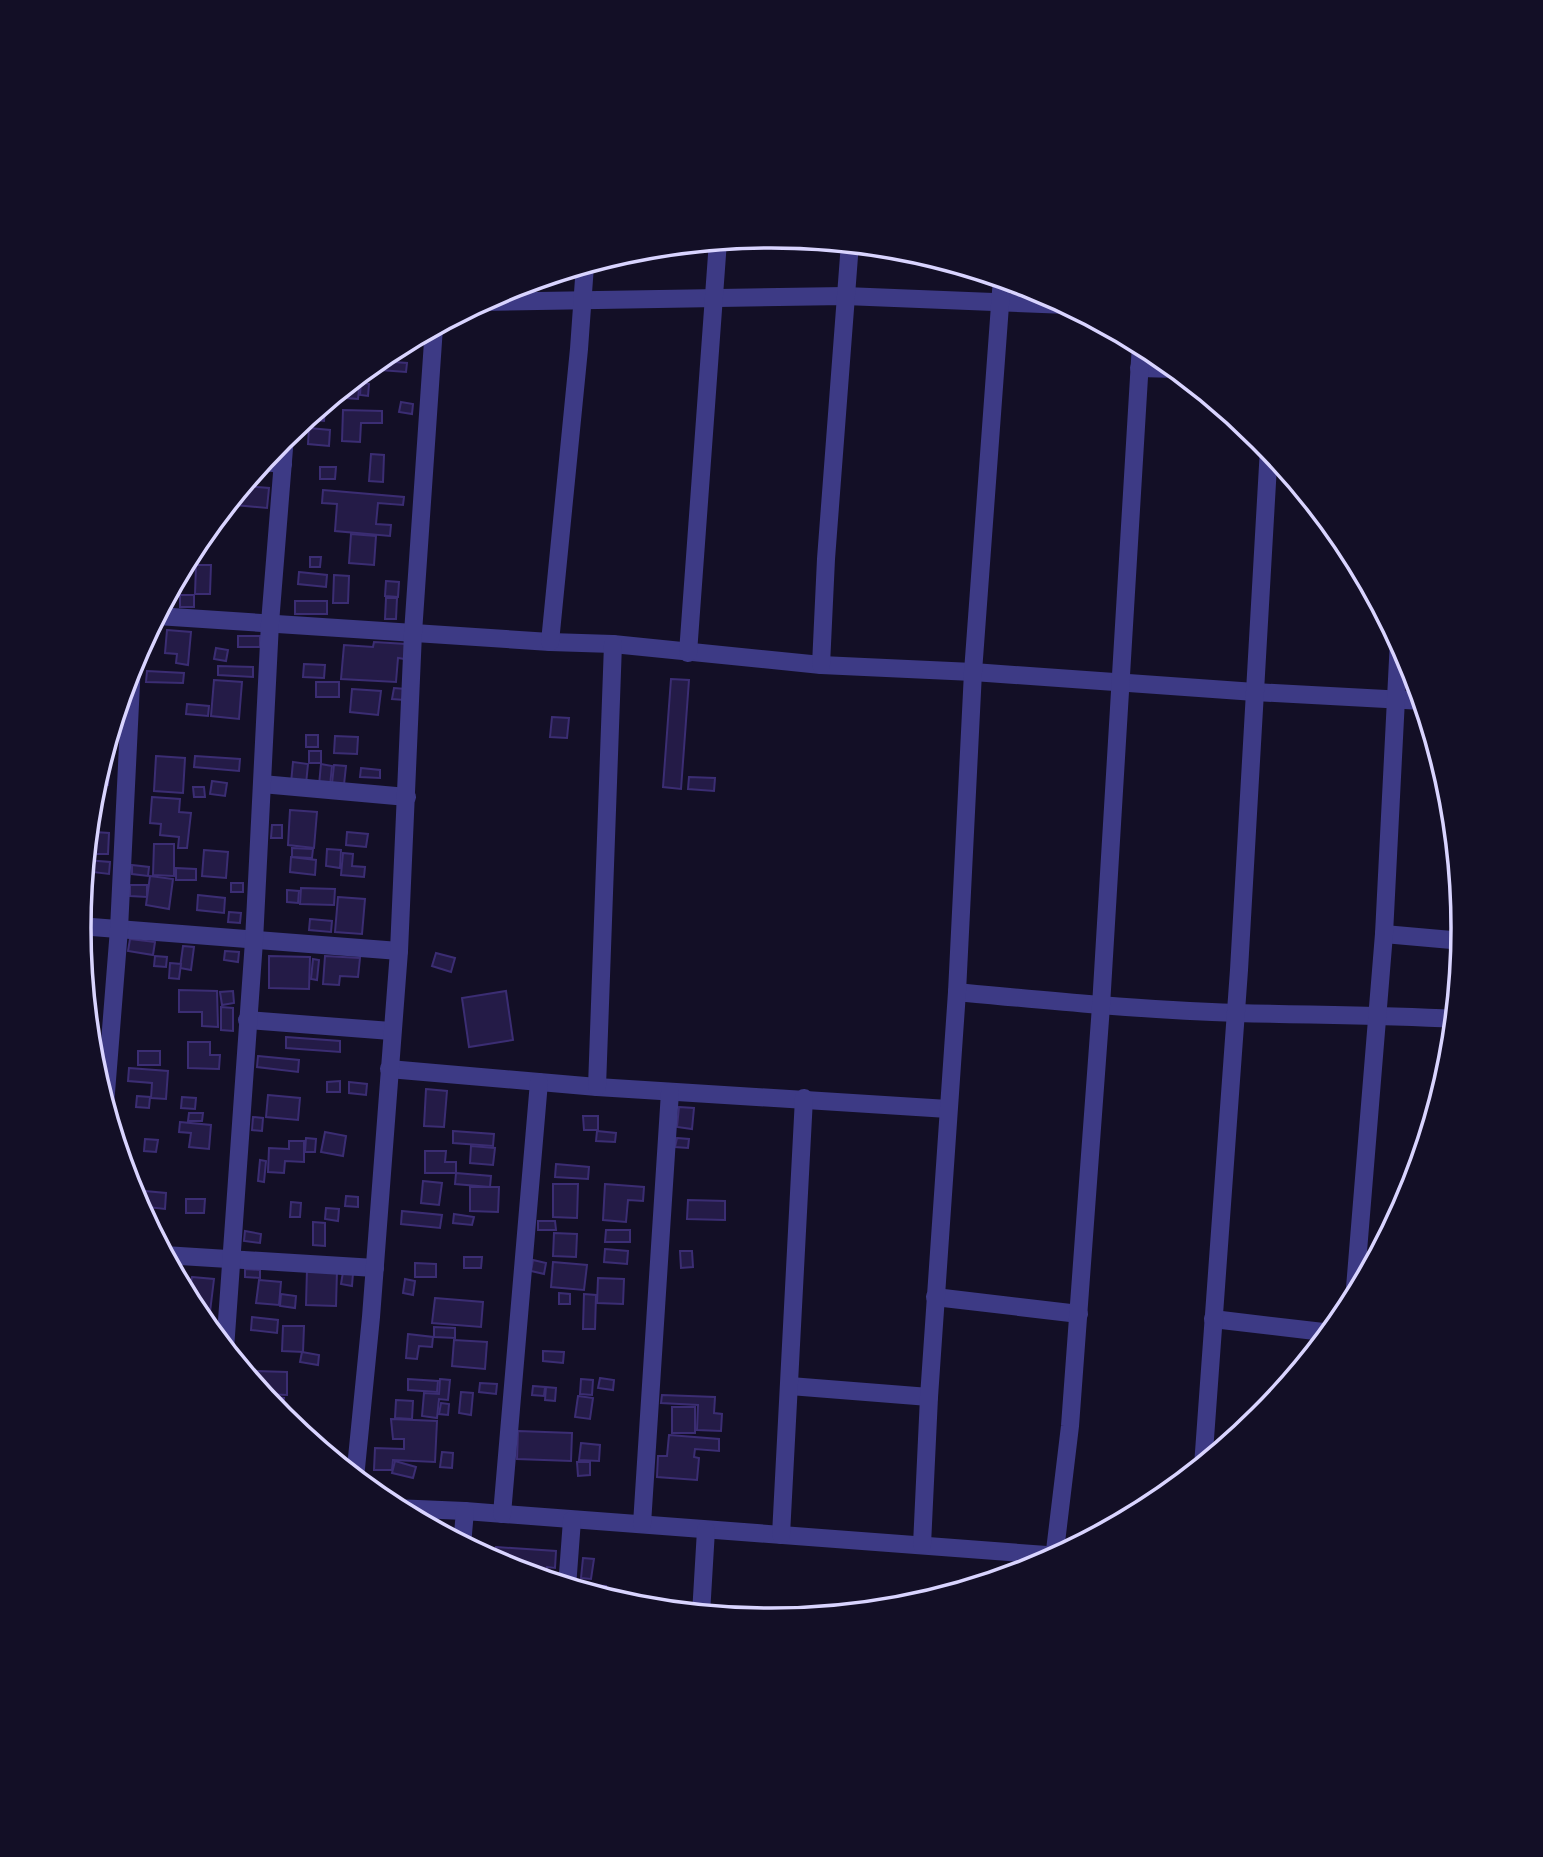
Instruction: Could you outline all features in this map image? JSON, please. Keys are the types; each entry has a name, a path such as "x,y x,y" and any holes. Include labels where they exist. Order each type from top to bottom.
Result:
{"street":[{"path":"688,653 717,250"},
{"path":"821,665 826,559 849,253"},
{"path":"550,642 584,274"},
{"path":"922,1545 974,672 1001,288"},
{"path":"507,302 845,296 1041,304"},
{"path":"356,1467 375,1268 399,951 413,633 433,338"},
{"path":"1057,1546 1070,1426 1101,1006 1140,357"},
{"path":"1139,368 1158,368"},
{"path":"226,1335 254,941 270,624 284,454"},
{"path":"275,463 283,464"},
{"path":"1204,1453 1237,1013 1268,464"},
{"path":"167,617 613,644 821,665 974,672 1412,700"},
{"path":"597,1087 613,644"},
{"path":"1356,1277 1384,934 1397,662"},
{"path":"101,1040 120,929 130,701"},
{"path":"262,784 407,797"},
{"path":"91,927 399,951"},
{"path":"1384,934 1452,940"},
{"path":"957,992 1101,1006 1237,1013 1377,1014 1446,1018"},
{"path":"247,1020 391,1031"},
{"path":"389,1069 597,1087 947,1109"},
{"path":"502,1514 539,1082"},
{"path":"642,1524 670,1092"},
{"path":"781,1535 804,1098"},
{"path":"175,1256 375,1268"},
{"path":"936,1297 1079,1314"},
{"path":"1213,1319 1319,1332"},
{"path":"790,1386 929,1397"},
{"path":"417,1509 1036,1555"},
{"path":"463,1535 465,1511"},
{"path":"568,1578 572,1520"},
{"path":"702,1605 706,1530"}],"building":[{"path":"394,362 407,363 406,372 383,370"},
{"path":"369,384 368,396 360,395 361,386"},
{"path":"359,387 358,399 346,398"},
{"path":"401,402 413,404 412,414 399,412"},
{"path":"343,410 382,411 382,423 361,423 360,442 342,441"},
{"path":"311,428 330,430 329,446 308,444"},
{"path":"371,454 384,455 383,482 369,481"},
{"path":"320,467 336,467 335,479 320,479"},
{"path":"254,487 269,488 267,508 239,505"},
{"path":"323,490 404,497 403,505 378,503 376,524 391,525 390,536 335,531 337,504 322,503"},
{"path":"351,534 376,536 374,565 349,563"},
{"path":"310,557 321,557 320,567 310,567"},
{"path":"211,565 210,594 195,594 196,566"},
{"path":"299,572 327,575 326,587 298,584"},
{"path":"334,575 349,576 348,603 333,603"},
{"path":"386,581 399,582 398,597 385,596"},
{"path":"180,595 194,595 194,607 180,607"},
{"path":"386,598 397,598 396,619 385,619"},
{"path":"295,601 327,601 327,614 295,614"},
{"path":"167,630 191,632 188,665 176,663 177,654 165,653"},
{"path":"238,636 260,636 260,647 238,647"},
{"path":"374,642 406,644 405,659 398,658 396,682 341,679 344,645 373,647"},
{"path":"216,648 228,650 226,661 214,659"},
{"path":"304,664 325,665 324,678 303,677"},
{"path":"218,666 253,667 253,677 218,675"},
{"path":"147,671 184,673 183,683 146,682"},
{"path":"671,679 689,680 681,789 663,787"},
{"path":"214,680 242,682 239,719 211,716"},
{"path":"316,682 339,682 339,697 316,697"},
{"path":"394,688 405,689 404,700 392,699"},
{"path":"352,689 381,691 378,715 350,712"},
{"path":"187,704 209,706 208,716 186,714"},
{"path":"552,717 569,718 567,738 550,737"},
{"path":"306,735 318,735 318,747 306,747"},
{"path":"335,736 358,737 357,754 334,753"},
{"path":"309,751 321,751 321,763 309,763"},
{"path":"156,756 185,758 183,793 154,791"},
{"path":"195,756 240,759 239,771 194,767"},
{"path":"293,762 308,764 306,784 291,783"},
{"path":"321,764 332,766 330,786 319,785"},
{"path":"334,765 346,766 343,794 331,793"},
{"path":"361,768 380,770 380,778 360,777"},
{"path":"689,777 715,778 714,791 688,789"},
{"path":"212,781 227,783 225,796 210,794"},
{"path":"193,787 204,787 205,797 194,797"},
{"path":"152,797 180,799 179,812 191,813 187,848 178,848 179,837 160,835 161,824 150,823"},
{"path":"290,810 317,812 314,848 288,845"},
{"path":"272,825 282,825 282,838 271,838"},
{"path":"98,832 109,833 108,854 95,854"},
{"path":"347,832 368,834 366,847 346,845"},
{"path":"154,844 174,844 174,876 153,875"},
{"path":"292,848 313,849 312,858 292,857"},
{"path":"327,849 341,850 340,868 326,866"},
{"path":"204,850 228,852 226,878 202,876"},
{"path":"343,853 353,854 352,866 365,867 364,877 341,875"},
{"path":"291,857 316,860 315,875 290,872"},
{"path":"95,861 110,862 109,874 93,872"},
{"path":"132,865 149,867 148,876 132,874"},
{"path":"176,868 196,869 196,880 176,880"},
{"path":"150,876 173,879 169,909 146,905"},
{"path":"231,883 243,883 243,892 231,892"},
{"path":"130,885 147,885 147,897 130,896"},
{"path":"301,888 335,889 334,905 300,904"},
{"path":"287,890 299,891 298,903 287,902"},
{"path":"198,895 225,898 224,913 197,910"},
{"path":"338,897 365,899 362,934 335,932"},
{"path":"229,912 241,913 240,923 228,922"},
{"path":"310,919 332,921 331,932 309,930"},
{"path":"130,939 155,942 153,955 128,951"},
{"path":"183,946 194,947 191,970 180,968"},
{"path":"225,951 239,952 238,962 224,960"},
{"path":"436,953 455,958 451,972 432,966"},
{"path":"155,956 167,957 166,967 154,966"},
{"path":"269,956 310,957 309,989 269,988"},
{"path":"325,956 360,958 358,977 340,976 339,985 323,984"},
{"path":"313,959 319,960 317,980 311,979"},
{"path":"170,963 181,964 179,979 169,978"},
{"path":"179,990 217,991 218,1027 202,1026 202,1012 179,1012"},
{"path":"233,991 234,1003 222,1005 220,992"},
{"path":"506,991 513,1040 469,1047 462,998"},
{"path":"221,1007 233,1008 233,1031 221,1030"},
{"path":"286,1037 340,1041 340,1052 286,1048"},
{"path":"188,1042 210,1042 210,1055 220,1055 219,1069 188,1068"},
{"path":"138,1051 160,1051 160,1065 138,1065"},
{"path":"258,1056 299,1060 298,1072 257,1067"},
{"path":"129,1068 168,1071 166,1099 151,1098 152,1083 128,1081"},
{"path":"340,1081 340,1092 327,1092 327,1082"},
{"path":"349,1082 367,1084 366,1095 349,1093"},
{"path":"426,1089 447,1091 444,1127 424,1126"},
{"path":"268,1095 300,1098 298,1120 266,1117"},
{"path":"137,1096 150,1097 149,1108 136,1107"},
{"path":"182,1097 196,1098 195,1109 181,1108"},
{"path":"679,1107 694,1108 692,1129 677,1127"},
{"path":"189,1113 203,1113 202,1121 188,1121"},
{"path":"583,1116 598,1116 598,1130 584,1130"},
{"path":"253,1117 263,1118 262,1131 252,1130"},
{"path":"180,1122 211,1125 209,1149 189,1147 191,1133 179,1132"},
{"path":"453,1131 494,1134 493,1146 453,1143"},
{"path":"597,1131 616,1133 615,1142 596,1141"},
{"path":"325,1132 346,1136 343,1156 321,1152"},
{"path":"306,1138 316,1139 315,1152 305,1152"},
{"path":"677,1138 689,1139 688,1148 675,1147"},
{"path":"145,1139 158,1140 156,1152 144,1151"},
{"path":"289,1141 304,1141 304,1162 285,1161 284,1173 268,1172 269,1148 289,1149"},
{"path":"471,1146 495,1148 493,1165 470,1163"},
{"path":"425,1151 446,1151 445,1162 456,1162 456,1173 425,1173"},
{"path":"260,1160 266,1161 264,1182 258,1181"},
{"path":"556,1164 589,1167 588,1179 555,1177"},
{"path":"456,1173 491,1176 490,1187 455,1184"},
{"path":"423,1181 442,1183 439,1205 421,1203"},
{"path":"553,1184 578,1184 577,1218 553,1217"},
{"path":"605,1184 644,1187 643,1201 628,1200 626,1222 603,1220"},
{"path":"470,1187 499,1187 498,1212 470,1211"},
{"path":"144,1191 166,1193 165,1209 151,1207"},
{"path":"346,1196 358,1197 358,1207 345,1206"},
{"path":"186,1199 205,1199 204,1213 186,1213"},
{"path":"688,1200 725,1201 725,1220 687,1219"},
{"path":"291,1202 301,1203 300,1217 290,1217"},
{"path":"326,1208 339,1209 338,1221 325,1219"},
{"path":"402,1211 442,1215 440,1228 401,1224"},
{"path":"454,1214 474,1217 472,1225 453,1223"},
{"path":"538,1221 555,1221 556,1230 538,1230"},
{"path":"313,1222 325,1223 325,1246 313,1245"},
{"path":"606,1230 630,1230 630,1242 605,1242"},
{"path":"245,1231 261,1234 260,1243 244,1241"},
{"path":"554,1233 577,1234 576,1257 553,1256"},
{"path":"605,1249 628,1251 627,1264 604,1262"},
{"path":"680,1251 692,1251 693,1267 681,1268"},
{"path":"464,1257 482,1257 481,1268 464,1268"},
{"path":"533,1260 546,1263 544,1274 531,1271"},
{"path":"553,1262 587,1265 584,1290 551,1287"},
{"path":"415,1263 436,1264 436,1277 415,1277"},
{"path":"245,1269 260,1270 260,1278 245,1277"},
{"path":"307,1269 337,1270 336,1306 306,1305"},
{"path":"343,1272 353,1273 352,1286 341,1284"},
{"path":"192,1277 214,1279 210,1312 206,1307 191,1283"},
{"path":"598,1278 624,1279 623,1304 597,1303"},
{"path":"405,1279 415,1281 413,1295 403,1293"},
{"path":"259,1280 281,1282 279,1305 256,1303"},
{"path":"559,1293 570,1294 570,1304 559,1304"},
{"path":"281,1294 296,1296 295,1308 280,1306"},
{"path":"584,1294 596,1295 595,1329 583,1329"},
{"path":"435,1298 483,1302 481,1327 432,1323"},
{"path":"252,1317 278,1320 277,1333 251,1330"},
{"path":"283,1326 304,1326 303,1352 282,1351"},
{"path":"434,1327 455,1328 455,1338 434,1337"},
{"path":"408,1334 433,1337 432,1347 419,1346 417,1359 406,1358"},
{"path":"454,1340 487,1342 485,1369 452,1366"},
{"path":"543,1351 564,1352 563,1363 543,1361"},
{"path":"302,1352 319,1355 318,1365 300,1362"},
{"path":"255,1371 287,1372 287,1395 276,1395"},
{"path":"600,1378 614,1380 613,1390 598,1388"},
{"path":"408,1379 438,1381 437,1392 408,1390"},
{"path":"440,1379 450,1380 448,1400 439,1399 437,1418 422,1416 424,1393 439,1394"},
{"path":"581,1379 593,1380 592,1395 580,1394"},
{"path":"480,1383 497,1384 496,1394 479,1392"},
{"path":"533,1386 545,1387 544,1396 532,1395"},
{"path":"546,1387 556,1388 555,1401 545,1400"},
{"path":"461,1392 473,1393 471,1415 459,1413"},
{"path":"662,1395 715,1397 714,1413 722,1414 721,1431 697,1430 698,1405 661,1403"},
{"path":"578,1396 593,1398 590,1419 575,1417"},
{"path":"396,1400 413,1401 412,1419 395,1418"},
{"path":"441,1403 449,1404 448,1415 439,1414"},
{"path":"672,1407 695,1407 695,1433 672,1433"},
{"path":"391,1419 437,1421 435,1462 393,1460 392,1470 374,1470 375,1448 404,1449 404,1439 393,1439"},
{"path":"518,1431 572,1433 571,1461 517,1459"},
{"path":"669,1435 719,1439 719,1451 695,1449 694,1457 699,1458 697,1480 657,1477 658,1456 667,1456"},
{"path":"581,1443 600,1445 599,1461 579,1460"},
{"path":"442,1452 453,1453 452,1468 440,1467"},
{"path":"395,1461 416,1467 413,1478 392,1473"},
{"path":"577,1462 590,1462 590,1475 578,1476"},
{"path":"496,1547 556,1551 555,1568 547,1567 547,1571 496,1550"},
{"path":"583,1558 594,1559 591,1579 581,1578"}]}
